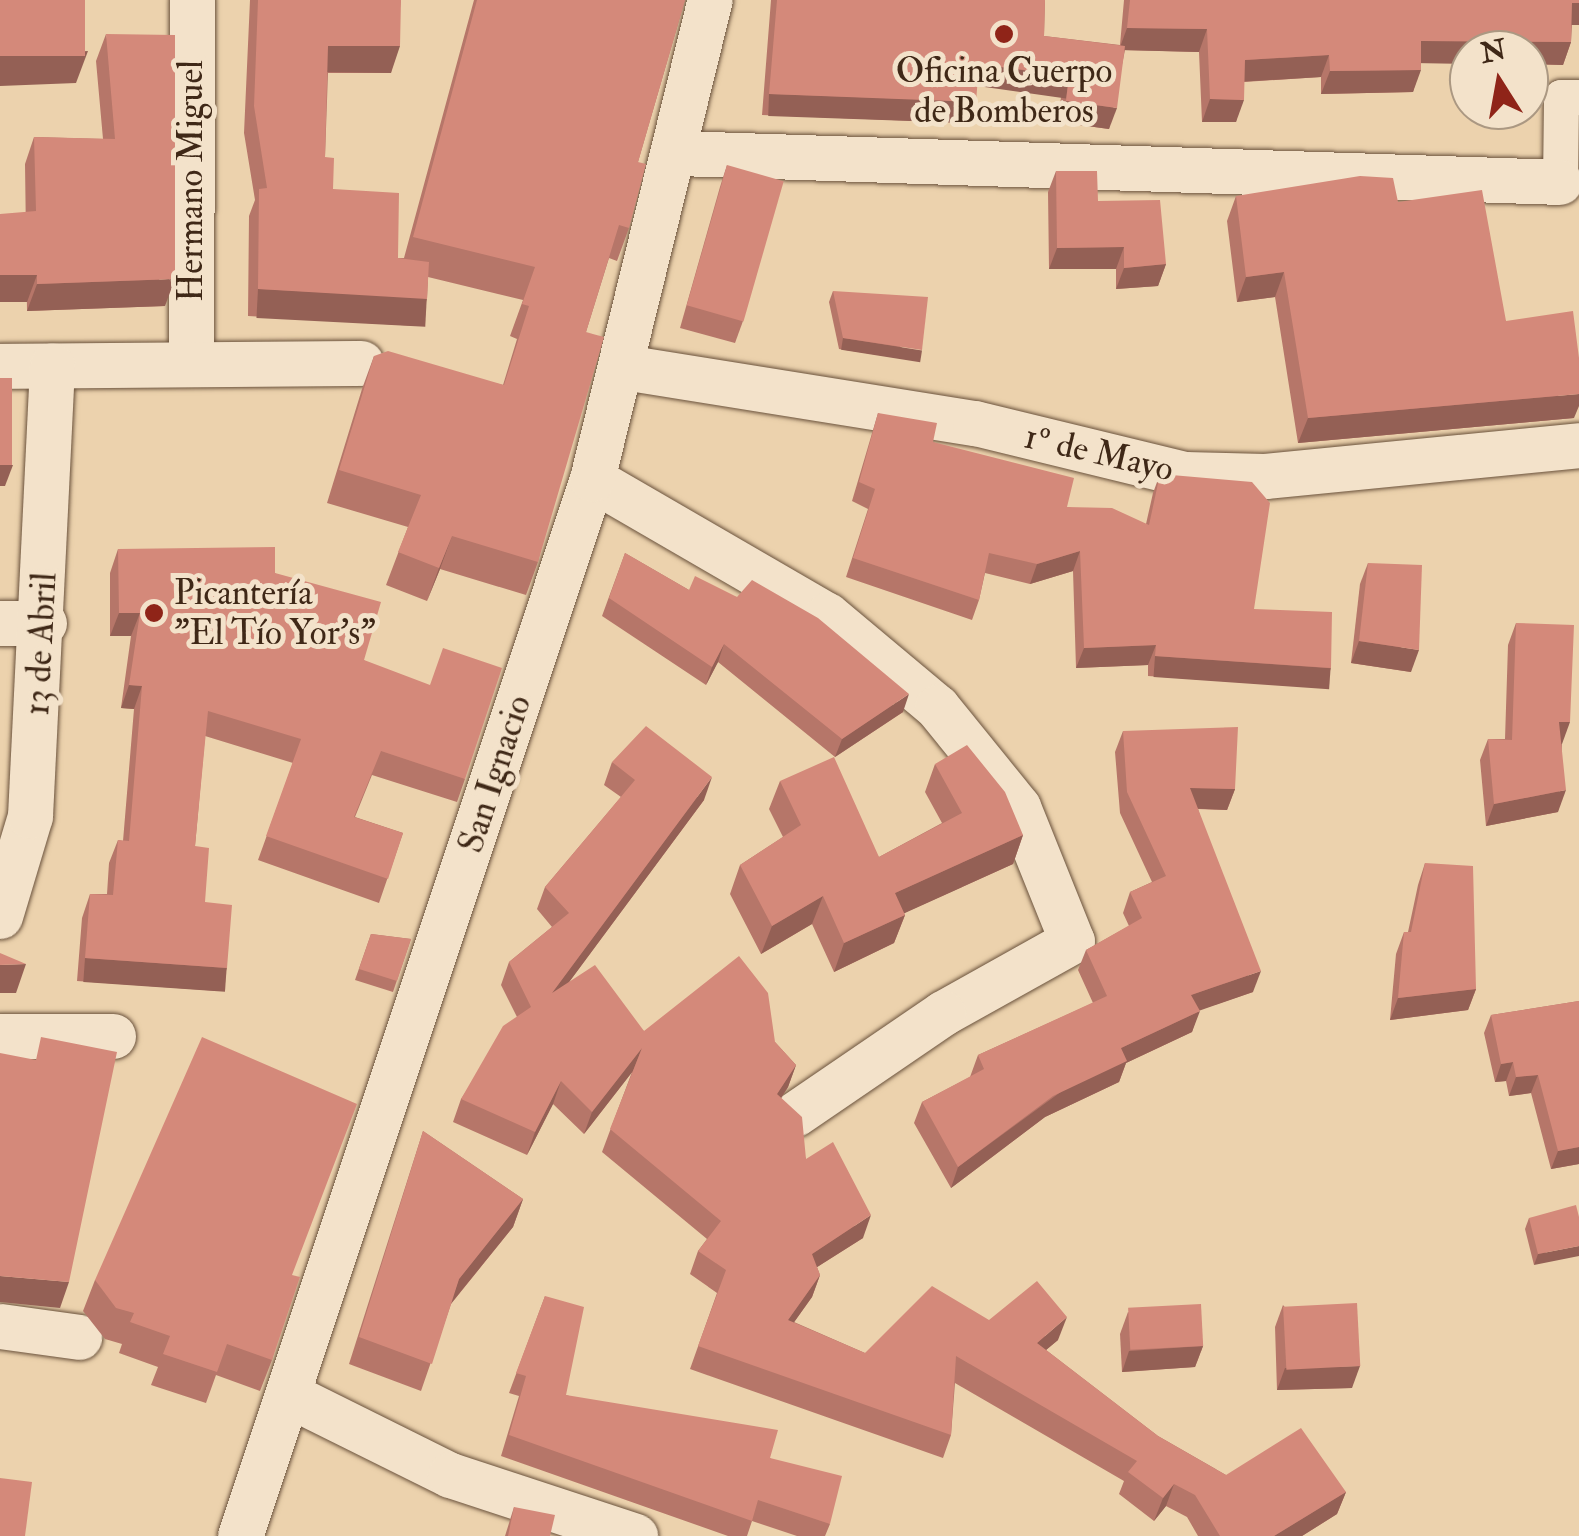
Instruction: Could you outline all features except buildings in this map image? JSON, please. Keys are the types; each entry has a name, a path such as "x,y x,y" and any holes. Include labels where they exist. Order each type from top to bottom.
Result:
{"street":[{"name":"Hermano Miguel","path":"191,363 192,0"},
{"name":"San Ignacio","path":"240,1536 592,479 678,152 710,0"},
{"path":"678,152 1560,182 1561,97 1579,97"},
{"path":"0,366 361,363"},
{"name":"13 de Abril","path":"0,916 30,816 44,623 52,366"},
{"name":"1º de Mayo","path":"624,366 975,423 1185,474 1264,476 1579,445"},
{"path":"592,479 827,615 924,695 1018,807 1054,884 1072,941 942,1012 795,1114"},
{"path":"0,623 44,623"},
{"path":"0,1036 113,1036"},
{"path":"0,1326 79,1337"},
{"path":"289,1395 450,1474 635,1536"}],"place":[{"name":"Oficina Cuerpo de Bomberos","path":"1004,34"},
{"name":"Picantería \"El Tío Yor's\"","path":"154,613"}]}
